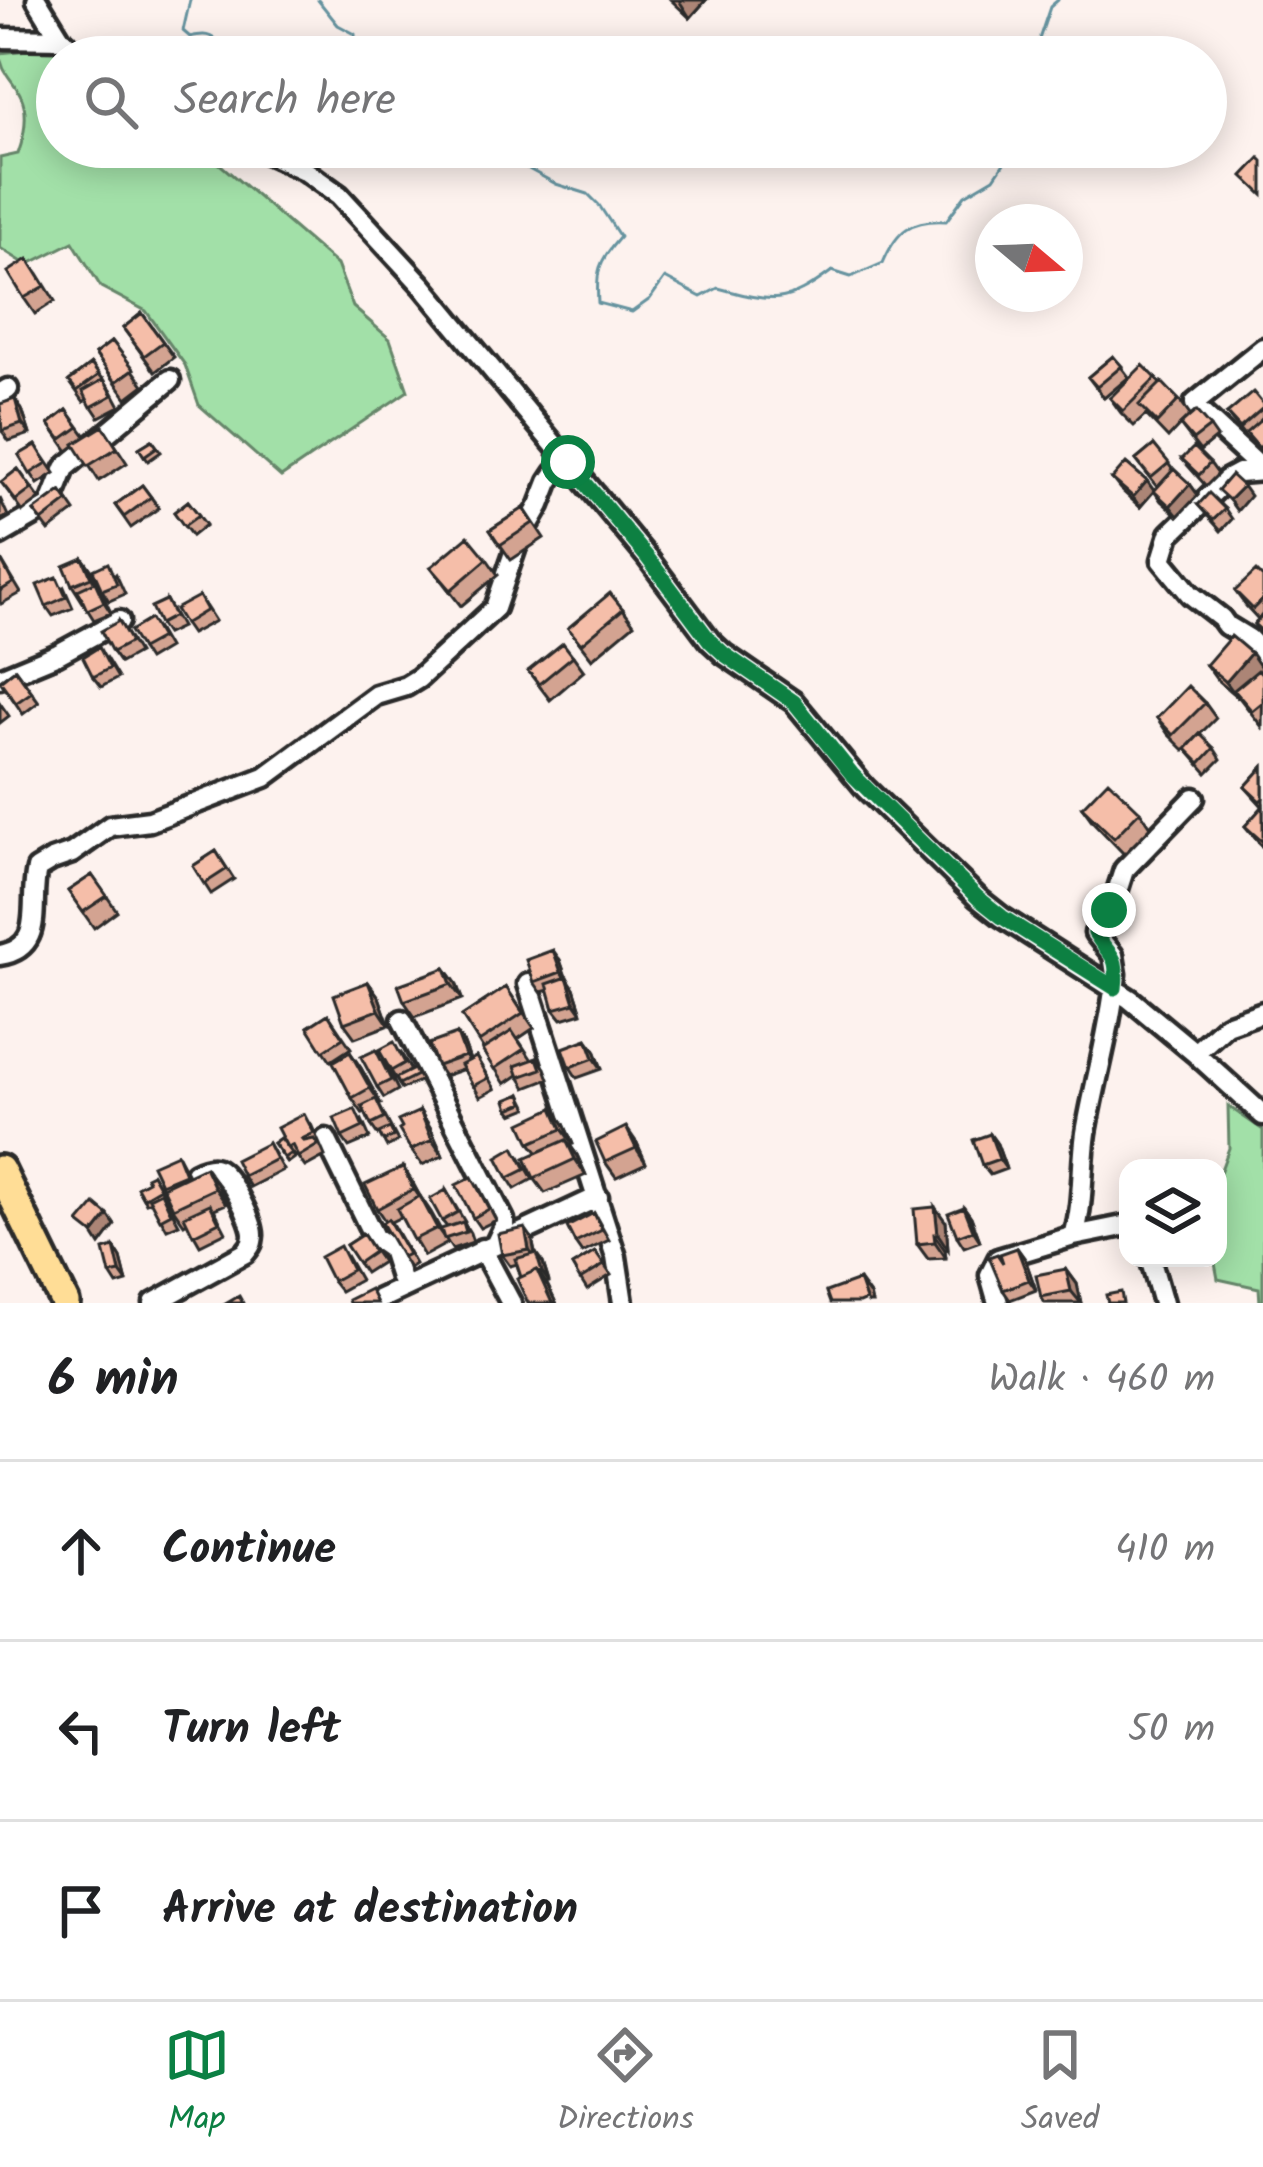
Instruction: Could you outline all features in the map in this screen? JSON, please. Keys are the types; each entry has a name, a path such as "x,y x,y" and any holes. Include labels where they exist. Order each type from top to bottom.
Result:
{"highway":[{"path":"0,1169 65,1303"}],"street":[{"path":"37,0 59,36"},
{"path":"0,38 36,39"},
{"path":"300,168 339,195 422,285 647,557 710,641 794,702 874,797 978,898 1115,988 1263,1115"},
{"path":"1263,349 1195,403 1263,471"},
{"path":"0,536 50,506 65,468 170,380"},
{"path":"0,955 25,946 32,932 37,869 73,853 110,826 150,820 265,777 376,695 419,678 495,608 516,547 549,482 568,462"},
{"path":"1263,471 1240,473 1215,489 1170,534 1162,560 1190,594 1263,654"},
{"path":"0,678 119,621"},
{"path":"1074,1236 1086,1135 1117,963 1095,933 1114,902 1124,870 1194,798"},
{"path":"528,984 616,1257 623,1303"},
{"path":"1195,1052 1226,1025 1263,1012"},
{"path":"402,1020 503,1220 504,1226 489,1246"},
{"path":"326,1139 374,1237 391,1249 403,1288"},
{"path":"154,1303 250,1247 252,1226 227,1176 211,1167 195,1173"},
{"path":"370,1303 598,1197"},
{"path":"998,1303 990,1275 998,1259 1119,1227"},
{"path":"489,1246 511,1303"},
{"path":"1153,1267 1163,1303"}],"green space":[{"path":"36,49 36,168 224,168 337,265 353,307 390,339 408,391 281,477 199,405 185,365 146,311 101,287 73,242 27,265 0,248 0,158 18,154 25,118 21,96 0,53"},
{"path":"1228,1106 1263,1130 1263,1303 1259,1288 1218,1279 1216,1267 1227,1267 1225,1159"}],"building":[{"path":"1260,158 1263,161 1263,195 1243,176"},
{"path":"28,259 45,286 24,298 8,272"},
{"path":"142,313 163,342 144,356 123,328"},
{"path":"112,341 134,369 116,382 95,354"},
{"path":"1113,356 1122,366 1097,387 1088,377"},
{"path":"91,364 99,375 77,391 69,381"},
{"path":"1143,365 1156,378 1123,411 1110,398"},
{"path":"104,379 113,395 91,407 83,391"},
{"path":"1162,382 1179,400 1157,423 1139,405"},
{"path":"1253,392 1263,408 1240,428 1227,414"},
{"path":"15,399 22,424 2,431 0,404"},
{"path":"67,410 79,427 61,440 49,424"},
{"path":"1196,411 1210,427 1193,440 1180,425"},
{"path":"1263,418 1263,444 1259,448 1246,433"},
{"path":"103,426 117,448 88,466 74,444"},
{"path":"152,440 157,447 144,456 139,448"},
{"path":"36,445 47,463 30,474 19,455"},
{"path":"1154,445 1169,463 1151,478 1136,460"},
{"path":"1194,447 1210,463 1199,475 1182,459"},
{"path":"1126,463 1147,481 1133,497 1112,479"},
{"path":"18,469 32,489 16,501 1,482"},
{"path":"1174,469 1190,484 1170,506 1154,491"},
{"path":"1231,475 1243,486 1229,500 1218,490"},
{"path":"142,485 151,497 124,517 115,505"},
{"path":"61,491 68,501 42,521 34,511"},
{"path":"1209,493 1225,509 1213,520 1198,505"},
{"path":"188,501 199,515 184,526 174,512"},
{"path":"524,508 533,523 500,545 490,530"},
{"path":"468,536 487,559 451,590 431,567"},
{"path":"0,558 13,583 0,591"},
{"path":"83,558 91,577 72,585 64,566"},
{"path":"108,563 117,584 102,590 93,570"},
{"path":"1256,571 1263,578 1263,599 1253,609 1235,591"},
{"path":"57,577 66,597 46,606 37,585"},
{"path":"95,582 104,602 87,610 78,590"},
{"path":"610,593 623,609 581,644 568,628"},
{"path":"199,596 207,610 184,624 175,609"},
{"path":"166,600 174,616 159,624 151,607"},
{"path":"150,619 161,638 141,649 130,631"},
{"path":"119,621 131,642 112,652 101,631"},
{"path":"1231,636 1251,653 1226,682 1206,665"},
{"path":"563,643 573,656 539,684 528,671"},
{"path":"99,647 110,668 93,677 83,657"},
{"path":"15,669 32,692 16,703 0,681"},
{"path":"1258,670 1263,676 1263,702 1252,711 1234,690"},
{"path":"1188,686 1205,703 1173,735 1157,718"},
{"path":"1200,734 1214,748 1200,763 1186,749"},
{"path":"1263,767 1263,798 1260,801 1245,787"},
{"path":"1108,780 1140,811 1114,838 1082,807"},
{"path":"1263,806 1263,842 1245,826"},
{"path":"216,851 227,869 204,884 193,866"},
{"path":"92,875 107,896 83,912 68,891"},
{"path":"553,950 561,972 534,982 526,960"},
{"path":"445,968 451,984 404,1001 398,985"},
{"path":"567,977 575,1003 554,1009 547,984"},
{"path":"368,982 379,1010 344,1023 334,995"},
{"path":"506,987 523,1013 479,1042 462,1016"},
{"path":"328,1014 343,1038 323,1051 308,1027"},
{"path":"512,1031 524,1049 494,1069 482,1050"},
{"path":"457,1034 465,1056 437,1066 429,1044"},
{"path":"587,1039 594,1058 570,1067 563,1048"},
{"path":"394,1042 405,1063 391,1071 379,1050"},
{"path":"376,1050 391,1080 377,1087 361,1057"},
{"path":"350,1052 370,1088 352,1098 333,1062"},
{"path":"476,1057 488,1078 473,1086 461,1065"},
{"path":"537,1058 541,1069 519,1077 515,1066"},
{"path":"414,1069 417,1075 399,1084 396,1078"},
{"path":"521,1094 524,1103 509,1109 506,1100"},
{"path":"376,1099 385,1118 371,1125 362,1106"},
{"path":"553,1108 562,1129 530,1143 521,1123"},
{"path":"355,1109 363,1127 342,1137 334,1118"},
{"path":"420,1111 432,1140 411,1150 398,1121"},
{"path":"304,1114 314,1133 302,1139 314,1139 318,1145 298,1157 277,1128"},
{"path":"626,1127 636,1148 605,1162 596,1142"},
{"path":"390,1128 394,1136 383,1141 379,1133"},
{"path":"990,1134 999,1159 982,1165 973,1140"},
{"path":"280,1138 291,1153 284,1158 273,1143"},
{"path":"566,1140 575,1159 534,1178 525,1158"},
{"path":"268,1143 276,1159 243,1176 235,1160"},
{"path":"514,1147 526,1169 508,1178 497,1157"},
{"path":"177,1154 185,1174 161,1184 152,1165"},
{"path":"205,1167 215,1188 173,1208 163,1187"},
{"path":"403,1167 413,1189 377,1209 365,1185"},
{"path":"152,1174 160,1188 143,1198 137,1187"},
{"path":"472,1177 489,1209 473,1218 456,1185"},
{"path":"446,1190 458,1212 442,1221 430,1199"},
{"path":"161,1192 171,1213 160,1219 149,1198"},
{"path":"420,1196 437,1228 413,1240 397,1209"},
{"path":"95,1204 108,1215 93,1234 79,1223"},
{"path":"210,1204 219,1222 193,1235 184,1216"},
{"path":"935,1207 935,1242 917,1244 914,1209"},
{"path":"964,1207 973,1230 957,1236 948,1213"},
{"path":"594,1213 602,1230 575,1243 567,1227"},
{"path":"388,1219 408,1254 402,1257 382,1223"},
{"path":"463,1222 466,1232 444,1239 441,1229"},
{"path":"525,1228 529,1250 502,1255 498,1234"},
{"path":"363,1234 374,1252 358,1263 346,1245"},
{"path":"340,1246 352,1270 332,1281 320,1257"},
{"path":"114,1247 120,1272 110,1274 104,1250"},
{"path":"1017,1248 1029,1280 1003,1290 989,1257 997,1254 1003,1263 1000,1254"},
{"path":"595,1252 604,1265 580,1280 572,1266"},
{"path":"536,1253 542,1272 521,1277 515,1259"},
{"path":"1066,1269 1071,1291 1041,1297 1036,1275"},
{"path":"537,1270 552,1303 528,1303 517,1279"},
{"path":"859,1280 866,1300 830,1303 826,1292"},
{"path":"370,1289 377,1303 349,1303 348,1300"},
{"path":"1121,1292 1123,1303 1108,1303 1106,1295"}],"waterway":[{"path":"189,36 183,31 190,0"},
{"path":"318,0 338,25 355,36"},
{"path":"1040,36 1050,7 1058,0"},
{"path":"196,36 207,36"},
{"path":"527,168 588,194 599,205 620,237 600,267 598,303 632,312 650,299 665,278 701,297 718,288 778,298 802,291 832,271 851,277 883,263 907,229 923,222 946,221 965,195 994,178 1001,168"}],"route":[{"path":"568,462 710,641 806,713 852,774 978,898 1115,988 1117,963 1095,933 1109,910"}]}
